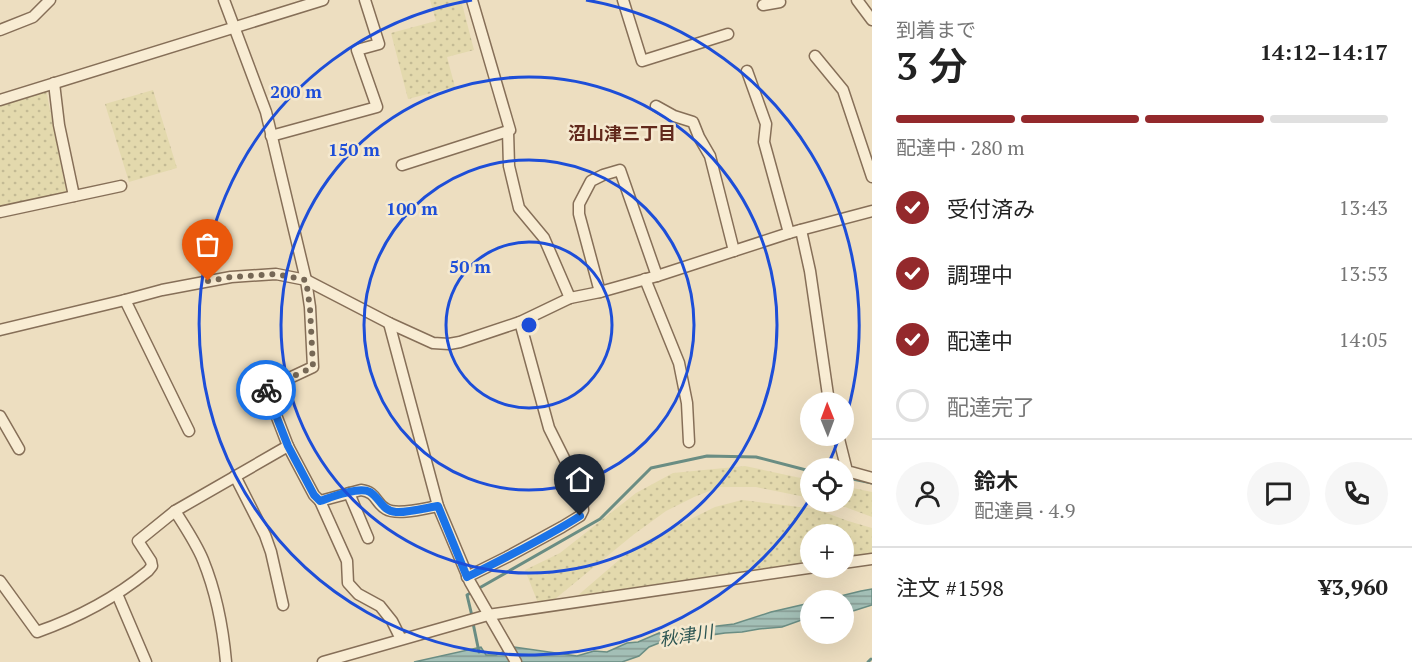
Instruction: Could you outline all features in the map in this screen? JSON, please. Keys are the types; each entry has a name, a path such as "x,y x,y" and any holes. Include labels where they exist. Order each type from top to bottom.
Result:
{"street":[{"path":"0,30 33,16 51,0"},
{"path":"224,0 266,112 306,280 310,308 313,367 266,389 288,446 314,495 320,501 347,561 348,583 358,594 380,606 392,621 401,639"},
{"path":"0,100 323,0"},
{"path":"271,135 377,107 357,50 379,44 365,0"},
{"path":"472,0 510,130 508,131 509,166 519,208 544,238 570,298"},
{"path":"622,0 642,60 728,34"},
{"path":"763,5 780,2 780,0"},
{"path":"857,0 872,20"},
{"path":"815,56 843,90 872,177"},
{"path":"747,71 766,124 764,142 789,234"},
{"path":"54,83 59,124 74,196"},
{"path":"656,106 674,116 693,122 710,156 734,252"},
{"path":"402,165 508,131"},
{"path":"600,292 579,214 579,204 591,181 620,170 657,276"},
{"path":"0,212 121,186"},
{"path":"0,330 162,290 231,277 276,274 306,280 433,343 449,344 520,322 570,298 657,276 801,230 872,211"},
{"path":"801,230 828,392"},
{"path":"645,279 679,363 687,403 689,442"},
{"path":"125,300 189,431"},
{"path":"469,580 580,516 583,510 582,501 569,468 549,428 520,322"},
{"path":"389,323 438,506 469,580 479,598 484,616 516,662"},
{"path":"0,416 20,449"},
{"path":"0,581 37,632 63,623 117,594 148,571 152,566 151,561 138,541 175,511 288,446"},
{"path":"841,446 847,471 872,478"},
{"path":"235,476 268,543 283,605"},
{"path":"320,501 361,490 373,494 386,509 396,512 438,506"},
{"path":"349,493 368,538"},
{"path":"175,511 204,560 218,609 226,662"},
{"path":"854,561 872,559"},
{"path":"322,662 484,616 800,569"},
{"path":"117,594 146,662"}],"shaded area":[{"path":"430,0 461,0 474,50 447,57 455,87 408,99 391,33 436,21"},
{"path":"46,90 67,194 0,207 0,106"},
{"path":"153,90 177,168 129,182 105,104"},
{"path":"745,466 800,478 800,496 756,487 720,487 694,497 666,511 633,535 555,599 538,603 525,570 560,553 636,493 673,473"},
{"path":"854,488 872,492 872,517 854,510"},
{"path":"742,500 800,507 800,512 824,512 872,528 872,558 854,560 854,524 800,524 800,567 576,597 634,547 715,507"}],"water":[{"path":"872,589 872,605 854,611 854,593"},
{"name":"秋津川","path":"800,605 800,621 782,627 659,643 649,647 639,656 622,662 414,662 481,647 486,655 496,655 514,647 577,656 594,651 607,652 659,633 734,624"}],"waterway":[{"path":"472,616 467,595 600,519 651,468 707,456 756,457 800,468"},
{"path":"854,479 872,483"},
{"path":"473,623 479,652"},
{"path":"868,662 871,659"}],"way so far":[{"path":"208,281 276,274 306,280 313,367 266,390"}],"district":[{"name":"沼山津三丁目","path":"622,133"}],"route":[{"path":"266,390 288,446 314,495 320,501 361,490 373,494 386,509 396,512 438,506 467,577 580,516"}]}
